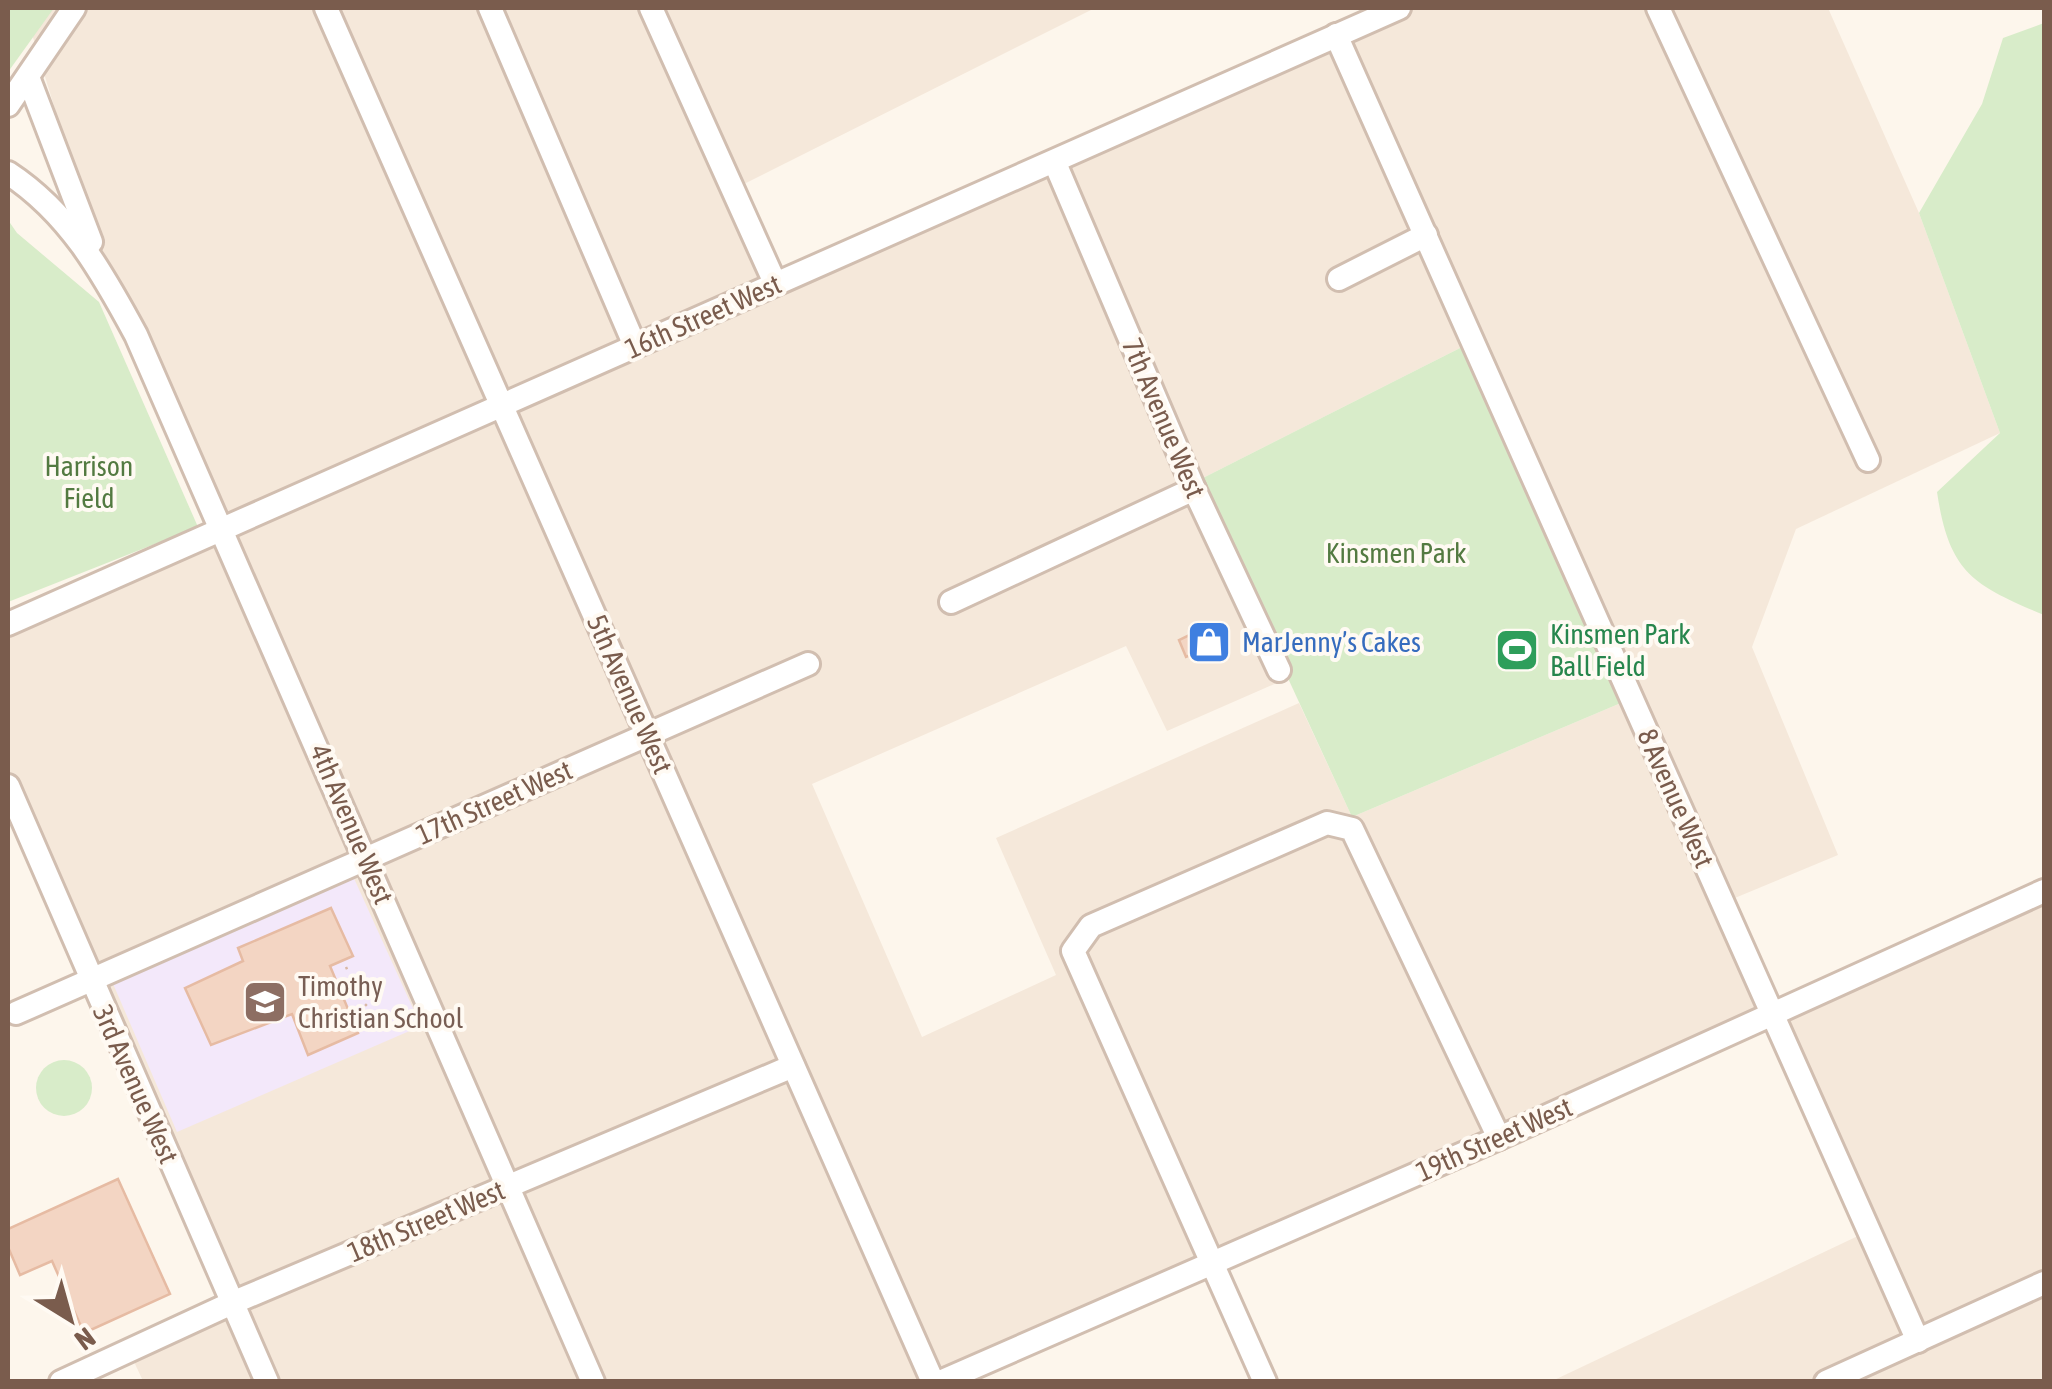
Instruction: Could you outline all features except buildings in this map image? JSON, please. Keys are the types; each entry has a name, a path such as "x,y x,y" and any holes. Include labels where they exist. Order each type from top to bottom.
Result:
{"street":[{"path":"8,105 74,8"},
{"name":"5th Avenue West","path":"326,8 793,1066 937,1382"},
{"path":"490,8 635,346"},
{"path":"651,8 776,284"},
{"name":"16th Street West","path":"8,624 1398,8"},
{"path":"1658,8 1868,460"},
{"name":"8 Avenue West","path":"1336,35 1918,1341"},
{"name":"4th Avenue West","path":"28,76 102,270 223,527 593,1382"},
{"name":"7th Avenue West","path":"1055,163 1194,489 1279,670"},
{"name":"4th Avenue West","path":"8,173 50,205 102,270"},
{"path":"1339,279 1426,235"},
{"path":"951,602 1194,489"},
{"name":"17th Street West","path":"16,1013 808,664"},
{"name":"3rd Avenue West","path":"8,786 267,1382"},
{"path":"1265,1382 1074,952 1091,926 1327,823 1352,829 1498,1138"},
{"name":"19th Street West","path":"937,1382 1498,1138 2044,891"},
{"name":"18th Street West","path":"61,1382 232,1303 793,1066"},
{"path":"1826,1382 2044,1284"}],"path":[{"path":"346,967 361,1000 392,1031 432,1012"}],"shaded area":[{"path":"24,8 1095,8 740,186 780,273 1391,8 1828,8 1919,213 2000,433 1796,529 1752,647 1838,855 1730,900 1466,345 1197,481 1288,678 1167,731 1126,646 812,784 922,1037 1056,975 996,838 1299,703 1352,817 1628,700 1762,1011 920,1381 143,1381 129,1351 239,1302 8,779 8,626 224,532 114,302"},
{"name":"Timothy Christian School","path":"352,874 421,1026 177,1132 111,979"},
{"path":"2044,897 2044,1381 1550,1382 1860,1235 1768,1020"}],"green space":[{"path":"8,8 54,8 8,72"},
{"path":"2044,23 2044,615 1999,595 1968,573 1957,559 1942,519 1937,492 2000,433 1919,213 1982,104 2003,38"},
{"name":"Harrison Field","path":"8,220 17,233 99,302 198,527 8,602"},
{"name":"Kinsmen Park","path":"1466,345 1628,700 1352,817 1197,481"},
{"path":"64,1060 84,1068 92,1088 84,1108 64,1116 44,1108 36,1088 44,1068"}],"place":[{"name":"MarJenny’s Cakes","path":"1209,642"},
{"name":"Kinsmen Park Ball Field","path":"1517,650"},
{"name":"Timothy Christian School","path":"265,1002"}]}
